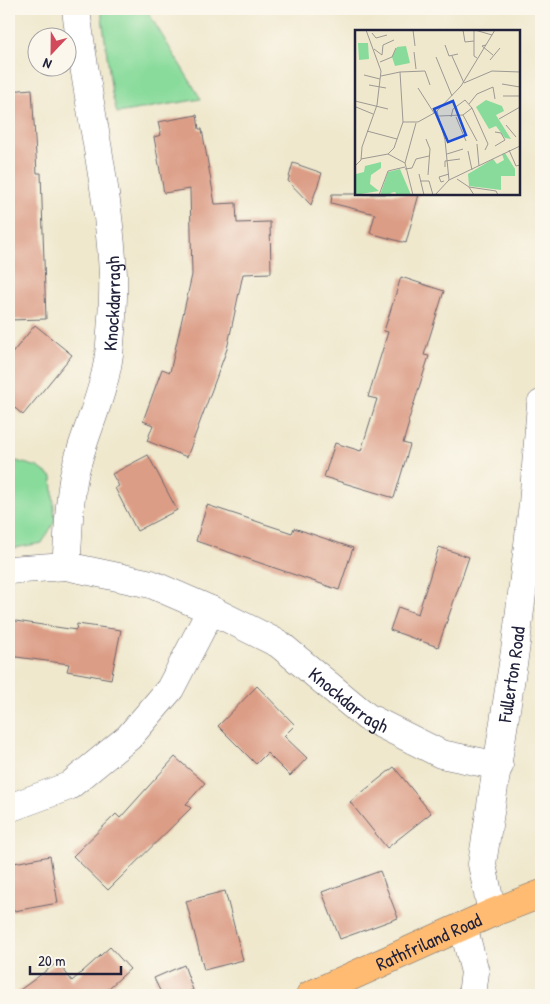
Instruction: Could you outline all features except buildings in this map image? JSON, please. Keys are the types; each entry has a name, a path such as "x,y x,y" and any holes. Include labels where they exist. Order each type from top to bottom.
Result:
{"main road":[{"name":"Rathfriland Road","path":"310,995 492,913 541,894"}],"street":[{"name":"Knockdarragh","path":"66,566 75,473 89,426 102,394 110,346 113,276 101,170 82,58 76,9"},
{"name":"Fullerton Road","path":"492,913 482,864 499,766 533,504 541,404"},
{"name":"Knockdarragh","path":"9,570 66,566 151,584 211,610 279,644 367,717 441,754 499,766"},
{"path":"9,808 69,786 129,737 170,689 211,610"},
{"path":"463,926 475,972 472,995"}],"green space":[{"path":"101,9 146,9 201,99 117,113 112,94"},
{"path":"9,459 38,467 52,477 55,521 42,543 9,549"}]}
